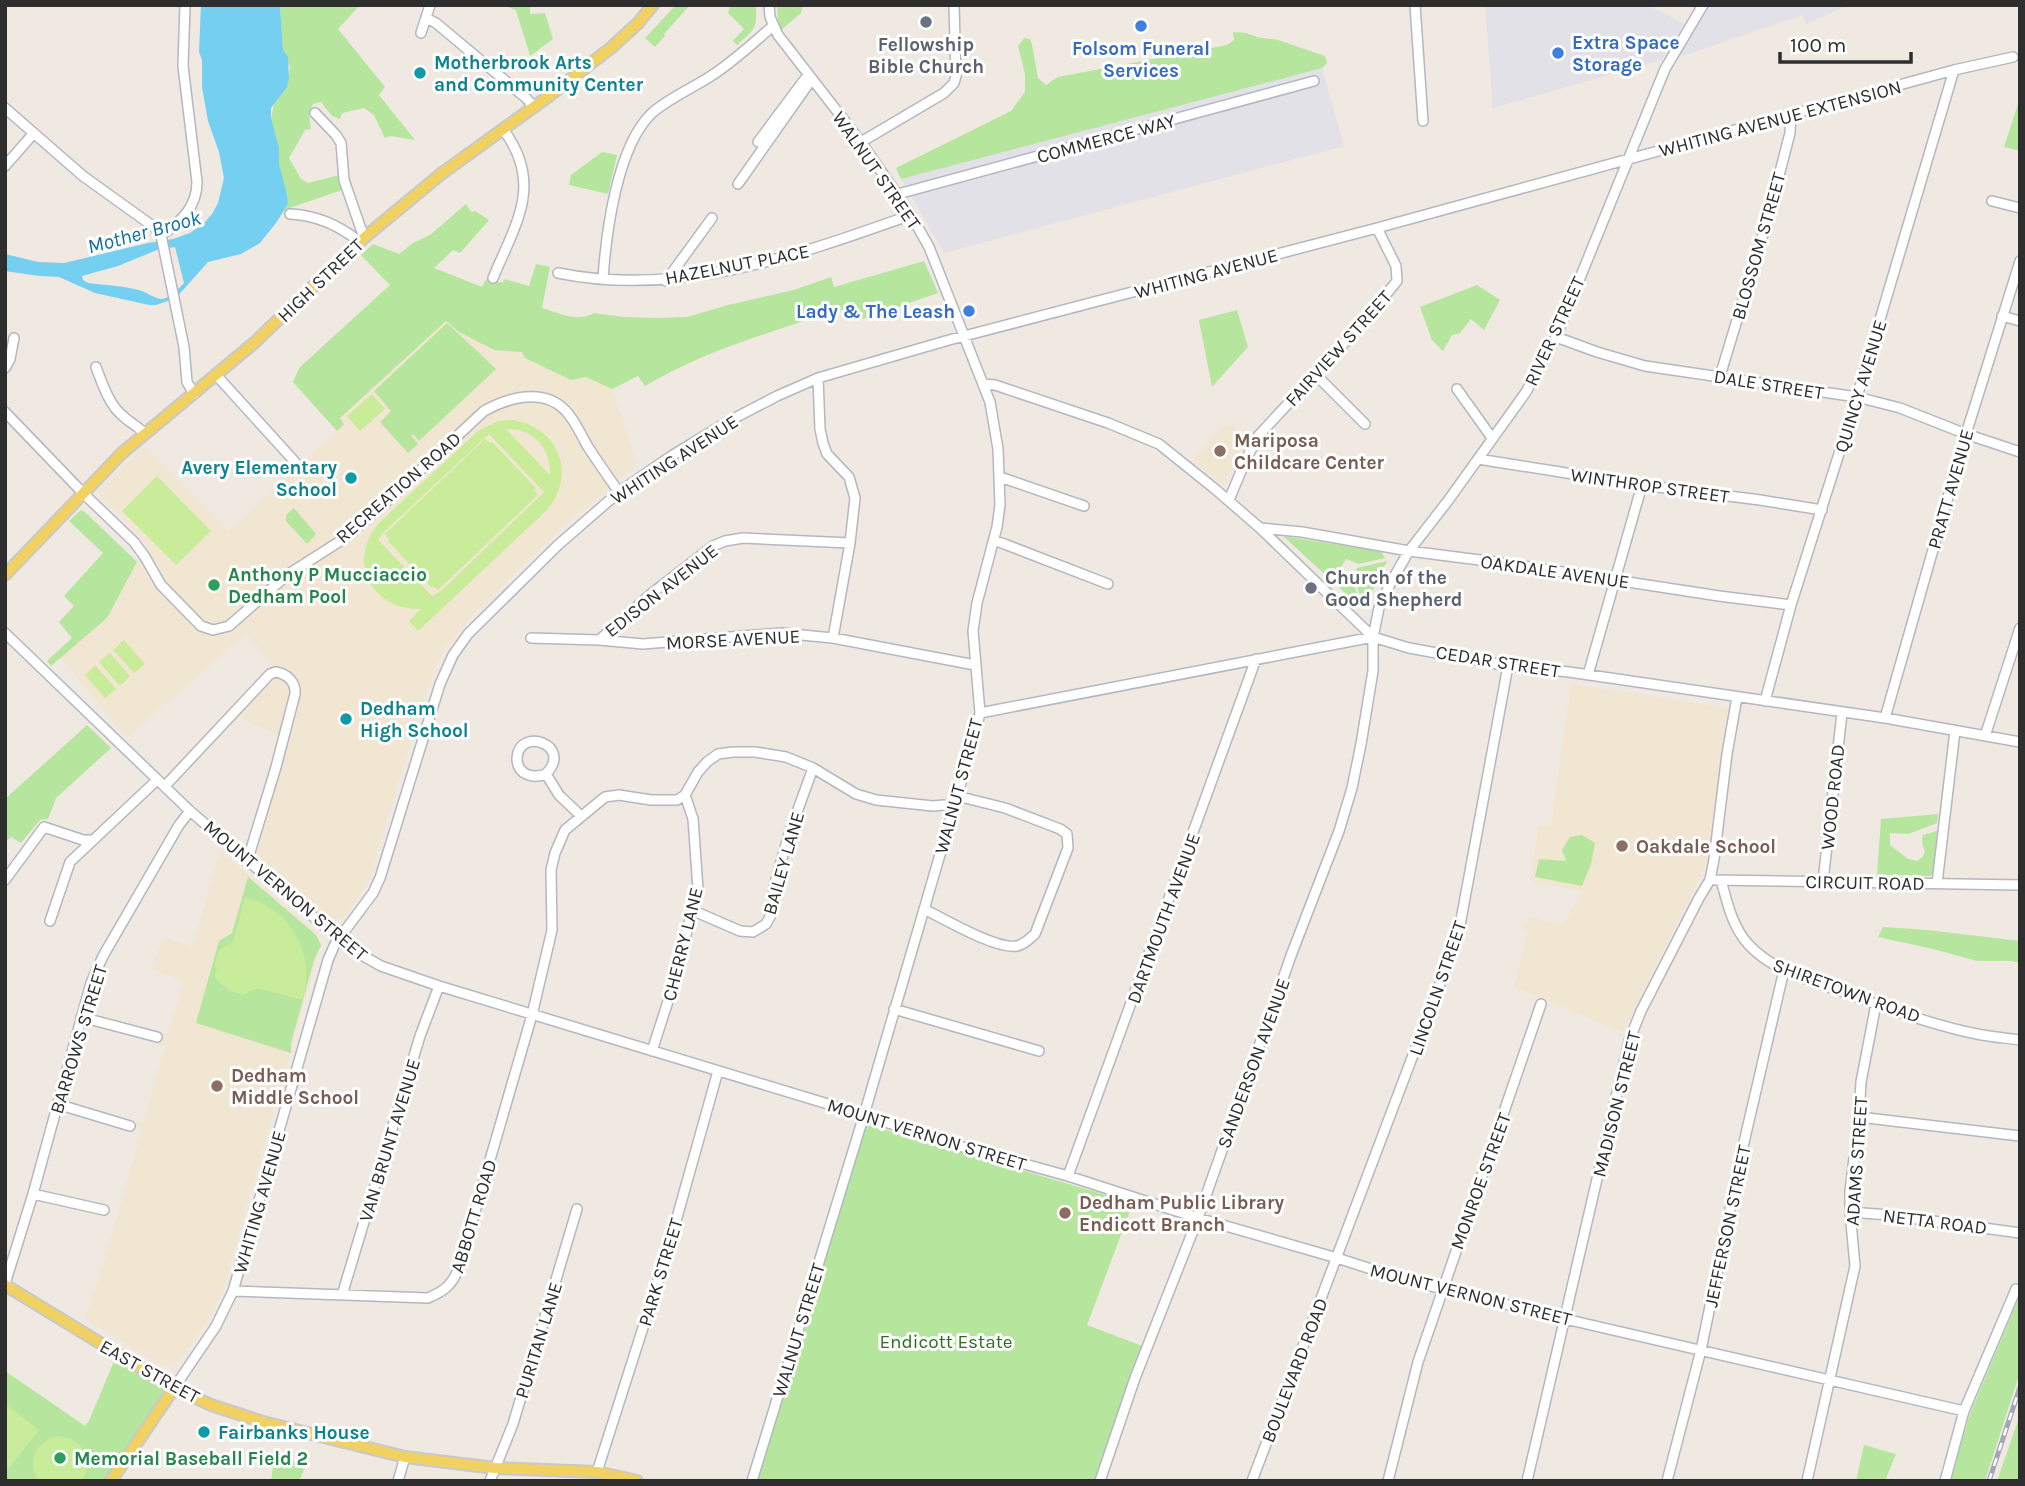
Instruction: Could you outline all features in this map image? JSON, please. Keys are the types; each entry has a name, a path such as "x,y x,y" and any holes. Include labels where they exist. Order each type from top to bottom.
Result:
{"main road":[{"name":"HIGH STREET","path":"5,575 115,460 264,334 362,239 432,181 534,107 621,38 653,5"},
{"name":"EAST STREET","path":"5,1285 174,1388 211,1405 263,1422 405,1457 535,1475 597,1472 637,1481"},
{"path":"111,1481 174,1388"}],"street":[{"path":"162,236 188,212 196,193 197,182 182,58 185,5"},
{"path":"421,33 430,5"},
{"name":"WALNUT STREET","path":"752,1481 864,1115 980,713 973,631 977,603 999,516 1000,477 996,429 990,402 929,247 898,194 773,26 769,5"},
{"path":"861,142 944,93 954,83 954,5"},
{"path":"1415,5 1423,121"},
{"name":"RIVER STREET","path":"1373,637 1379,608 1409,551 1526,392 1556,337 1671,57 1703,5"},
{"path":"426,18 436,23 534,107"},
{"path":"603,279 612,212 624,161 638,130 658,108 721,69 773,26"},
{"name":"WHITING AVENUE EXTENSION","path":"1628,159 1954,70 2013,57"},
{"name":"QUINCY AVENUE","path":"1765,701 1791,605 1857,397 1954,70"},
{"path":"758,142 810,77"},
{"path":"738,184 810,77"},
{"name":"COMMERCE WAY","path":"898,194 1314,81"},
{"path":"5,108 83,176 154,227 162,236 184,347 187,382 194,394"},
{"path":"290,214 314,218 362,239 346,185 341,143 315,113"},
{"name":"BLOSSOM STREET","path":"1720,376 1771,206 1790,133 1791,115"},
{"path":"493,278 519,214 525,187 521,161 503,128"},
{"path":"5,166 34,133"},
{"name":"WHITING AVENUE","path":"174,1388 216,1326 233,1291 328,960 380,878 446,669 475,625 558,545 619,492 658,464 729,421 818,378 1628,159"},
{"path":"1992,201 2020,208"},
{"name":"HAZELNUT PLACE","path":"558,273 603,279 666,281 810,251 911,215"},
{"path":"666,281 712,218"},
{"name":"FAIRVIEW STREET","path":"1229,500 1255,441 1398,281 1396,266 1377,228"},
{"name":"PRATT AVENUE","path":"1885,718 1966,434 2020,261"},
{"path":"2002,316 2020,321"},
{"name":"DALE STREET","path":"1556,337 1645,366 1857,397 1900,408 2020,452"},
{"path":"5,368 10,359 14,338"},
{"path":"96,367 118,412 145,434"},
{"path":"1315,374 1365,424"},
{"path":"216,376 296,463"},
{"path":"818,378 823,443 827,454 849,477 855,498 833,638"},
{"path":"983,384 995,385 1108,423 1159,444 1229,500 1373,637"},
{"path":"1457,389 1492,438"},
{"name":"RECREATION ROAD","path":"83,493 140,550 161,585 197,622 214,630 229,626 287,575 345,538 484,411 500,402 521,397 542,398 558,404 569,415 619,492"},
{"path":"5,412 83,493"},
{"name":"WINTHROP STREET","path":"1478,459 1822,510"},
{"path":"1000,477 1084,506"},
{"path":"1588,675 1642,485"},
{"name":"OAKDALE AVENUE","path":"1260,528 1791,605"},
{"name":"EDISON AVENUE","path":"598,640 713,545 743,538 850,543"},
{"path":"994,540 1108,584"},
{"path":"1984,736 2020,628"},
{"name":"MOUNT VERNON STREET","path":"5,633 190,811 339,939 370,961 532,1015 1441,1290 1964,1410"},
{"name":"MORSE AVENUE","path":"531,638 643,644 780,633 833,638 975,665"},
{"path":"980,713 1373,637"},
{"name":"CEDAR STREET","path":"1373,637 1409,648 1508,666 1885,718 2020,742"},
{"name":"SANDERSON AVENUE","path":"1100,1481 1135,1378 1198,1218 1292,953 1339,831 1349,799 1373,671 1373,637"},
{"name":"DARTMOUTH AVENUE","path":"1068,1176 1256,659"},
{"name":"LINCOLN STREET","path":"1337,1258 1458,936 1508,666"},
{"path":"50,921 68,866 92,841 161,783 270,674 276,672 293,681 295,694 247,862"},
{"name":"MADISON STREET","path":"1527,1481 1629,1041 1641,1011 1710,880 1737,697"},
{"name":"WOOD ROAD","path":"1823,881 1842,713"},
{"path":"1937,883 1955,730"},
{"path":"527,743 544,743 552,751 553,764 546,774 529,776 520,769 519,752 527,743"},
{"path":"685,795 698,772 718,754 744,752 786,757 813,768 856,794 866,797 953,807"},
{"name":"BAILEY LANE","path":"694,911 740,931 753,932 766,924 772,913 774,887 788,837 813,768"},
{"path":"546,774 559,795 581,816"},
{"name":"ABBOTT ROAD","path":"233,1291 428,1298 443,1292 451,1284 462,1258 532,1015 552,930 551,870 565,830 606,797 619,795 651,800 677,800 685,795"},
{"name":"CHERRY LANE","path":"652,1051 694,911 698,889 693,819 685,795"},
{"path":"924,909 984,939 1007,947 1025,943 1035,934 1068,848 1067,834 1060,829 1005,808 957,796"},
{"name":"BARROWS STREET","path":"5,1285 91,983 103,956 179,825 190,811"},
{"path":"5,880 44,827 92,841"},
{"name":"CIRCUIT ROAD","path":"1710,880 2020,885"},
{"name":"SHIRETOWN ROAD","path":"1721,880 1731,916 1742,937 1765,959 1784,971 1876,1004 1978,1034 2020,1040"},
{"name":"JEFFERSON STREET","path":"1667,1481 1701,1350 1742,1151 1784,971"},
{"name":"VAN BRUNT AVENUE","path":"342,1296 420,1036 439,986"},
{"name":"MONROE STREET","path":"1388,1481 1418,1362 1441,1290 1541,1004"},
{"name":"ADAMS STREET","path":"1807,1481 1839,1328 1855,1266 1850,1212 1852,1167 1861,1082 1876,1004"},
{"path":"894,1009 1039,1051"},
{"path":"81,1017 156,1037"},
{"name":"PARK STREET","path":"597,1472 669,1246 718,1071"},
{"path":"57,1104 130,1126"},
{"path":"1859,1116 2020,1136"},
{"path":"33,1194 104,1210"},
{"name":"PURITAN LANE","path":"491,1481 513,1424 577,1209"},
{"name":"NETTA ROAD","path":"1850,1212 2020,1233"},
{"name":"BOULEVARD ROAD","path":"1252,1481 1337,1258"},
{"path":"1945,1481 1964,1410 2015,1289"},
{"path":"398,1481 405,1457"}],"shaded area":[{"path":"1485,5 1648,5 1684,24 1662,60 1493,108"},
{"path":"1710,5 1849,5 1806,24 1803,15 1679,57"},
{"path":"1322,68 1344,146 944,253 901,179"},
{"path":"373,244 561,318 641,325 648,318 659,328 610,382 637,466 572,519 478,609 445,648 427,689 370,877 348,913 342,919 335,919 328,916 247,847 279,735 249,722 230,709 273,663 245,634 127,738 61,658 107,618 147,544 100,496 99,489 144,446 229,531 337,431 293,382 300,367 390,285 361,255"},
{"name":"Mariposa Childcare Center","path":"1224,425 1249,436 1223,485 1193,460"},
{"name":"Oakdale School","path":"1571,684 1728,708 1706,865 1623,1032 1514,987 1528,933 1520,922 1528,924 1530,917 1563,925 1583,891 1530,881 1539,825 1551,826"},
{"name":"Dedham Middle School","path":"220,851 317,933 321,943 224,1286 211,1315 186,1353 174,1363 161,1365 85,1319 142,1129 133,1126 134,1120 144,1122 165,1047 155,1043 159,1031 169,1034 183,982 152,969 164,937 193,947"}],"green space":[{"path":"280,5 360,5 338,29 385,87 379,95 415,140 391,136 385,138 374,115 364,108 342,113 340,119 332,116 321,102 313,104 309,115 311,129 305,130 289,158 301,179 308,183 340,175 342,190 289,208 286,212 284,211 288,204 279,152 270,126 274,102 289,77 290,67 283,50"},
{"path":"503,5 530,5 530,14 545,13 553,39 530,56 516,10"},
{"path":"676,5 690,5 655,47 645,38"},
{"path":"717,5 756,5 754,28 737,45 733,41 744,29 728,13 730,6"},
{"path":"777,5 803,5 801,13 781,30"},
{"path":"1233,32 1278,40 1325,56 1327,63 1322,68 1300,74 901,179 896,168 1011,111 1025,92 1025,74 1018,46 1024,38 1030,39 1038,78 1046,85 1058,77 1227,45 1234,40"},
{"path":"2020,98 2020,151 2004,147"},
{"path":"602,152 617,155 608,194 569,185 571,175"},
{"path":"466,204 471,212 475,211 489,220 460,253 453,250 434,268 482,287 487,278 503,283 504,279 529,286 536,264 550,267 542,308 569,316 582,317 594,313 624,317 687,317 794,290 831,277 834,287 924,261 938,293 860,320 856,307 823,315 720,350 645,386 638,376 612,389 586,377 571,380 525,358 522,352 494,350 459,332 446,321 340,418 344,424 337,431 293,382 300,367 390,285 361,255 373,244 399,254 430,235"},
{"path":"1477,285 1500,300 1484,330 1471,319 1460,333 1452,335 1443,351 1432,340 1420,307"},
{"path":"1237,310 1248,347 1212,387 1199,320"},
{"path":"447,323 496,369 419,441 411,435 418,444 408,453 380,422 391,411 374,391"},
{"path":"372,394 385,409 360,431 347,416"},
{"path":"513,420 529,424 552,442 562,468 556,496 547,510 418,631 409,621 421,609 389,602 377,593 369,581 365,553 369,538 379,523 478,431 498,421","holes":["506,429 525,432 539,442 548,457 550,475","489,434 544,492 441,591 432,596 378,540"]},
{"path":"485,439 492,442 536,488 534,490 538,495 438,590 431,587 388,541 385,534"},
{"path":"157,476 211,531 176,565 122,511"},
{"path":"294,508 316,534 307,544 286,521 286,515"},
{"path":"81,510 137,562 107,618 51,666 47,661 72,638 59,622 74,606 64,596 103,553 69,521"},
{"path":"1283,536 1378,551 1385,558 1359,564 1346,559 1339,571 1351,577 1360,602 1355,602"},
{"path":"1387,561 1370,596 1363,602 1353,577 1357,568"},
{"path":"124,640 145,664 134,673 113,650"},
{"path":"110,653 130,676 120,686 99,662"},
{"path":"95,665 116,689 105,698 85,675"},
{"path":"87,725 111,748 56,798 48,819 40,820 21,843 11,837 5,842 5,799"},
{"path":"1938,814 1937,823 1908,834 1890,833 1890,845 1908,859 1917,861 1925,852 1923,835 1937,831 1933,873 1930,876 1877,875 1881,819"},
{"path":"1582,835 1595,843 1591,864 1582,886 1535,877 1539,859 1566,861 1562,850 1570,837"},
{"path":"248,877 316,935 321,945 314,960 291,1043 291,1053 196,1023 219,941 232,933"},
{"path":"245,897 275,912 296,936 306,967 302,1000 257,988 243,995 227,990 215,976 217,968 214,967 219,950 233,942"},
{"path":"1883,927 2020,941 2020,963 1977,961 1878,937"},
{"name":"Endicott Estate","path":"866,1124 1133,1203 1087,1325 1142,1346 1094,1481 757,1481"},
{"path":"2020,1295 2020,1372 1985,1481 1950,1481 1970,1414"},
{"path":"117,1354 174,1388 111,1481 5,1481 5,1371 85,1426"},
{"path":"5,1404 39,1430 5,1473"},
{"path":"2020,1415 2020,1481 1997,1481 2018,1421"},
{"name":"Memorial Baseball Field 2","path":"56,1436 73,1440 84,1450 87,1465 82,1481 38,1481 33,1467 35,1454 43,1443"},
{"path":"1864,1445 1896,1454 1885,1481 1856,1481"},
{"path":"284,1459 299,1463 304,1470 299,1481 271,1481 273,1467"}],"water":[{"path":"201,5 280,5 283,50 288,57 289,78 287,87 271,108 271,118 288,204 260,243 241,254 208,262 176,298 156,305 95,293 59,277 5,271 5,254 38,262 64,263 173,239 190,233 212,214 218,203 224,178 219,152 208,121 199,52","holes":["175,247 184,283 171,296 161,299 133,289 88,283 82,276 118,266 157,250"]}],"railway":[{"path":"1989,1481 2020,1387"}],"place":[{"name":"Fellowship Bible Church","path":"926,22"},
{"name":"Folsom Funeral Services","path":"1141,26"},
{"name":"Extra Space Storage","path":"1558,53"},
{"name":"Motherbrook Arts and Community Center","path":"420,73"},
{"name":"Lady & The Leash","path":"969,311"},
{"name":"Mariposa Childcare Center","path":"1220,451"},
{"name":"Avery Elementary School","path":"351,478"},
{"name":"Anthony P Mucciaccio Dedham Pool","path":"214,585"},
{"name":"Church of the Good Shepherd","path":"1311,588"},
{"name":"Dedham High School","path":"346,719"},
{"name":"Oakdale School","path":"1622,846"},
{"name":"Dedham Middle School","path":"217,1086"},
{"name":"Dedham Public Library Endicott Branch","path":"1065,1213"},
{"name":"Fairbanks House","path":"204,1432"},
{"name":"Memorial Baseball Field 2","path":"60,1458"}],"water label":[{"name":"Mother Brook","path":"144,232"}]}
